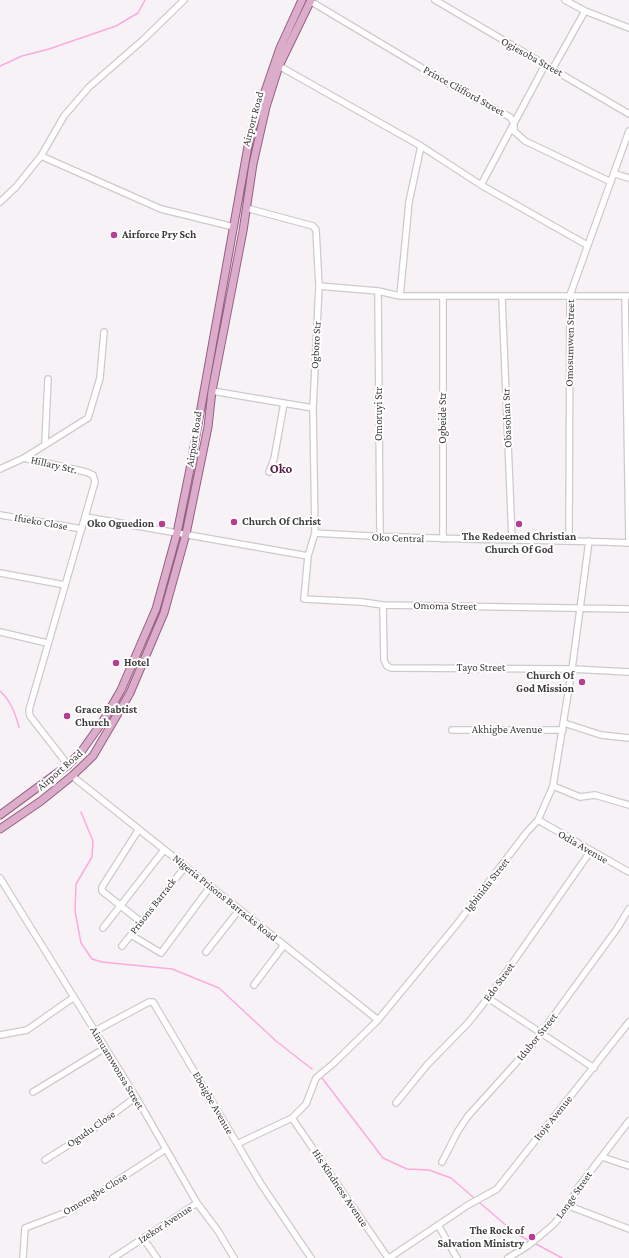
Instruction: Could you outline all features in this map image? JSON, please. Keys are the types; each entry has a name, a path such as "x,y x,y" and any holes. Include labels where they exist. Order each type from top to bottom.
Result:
{"main road":[{"name":"Airport Road","path":"0,815 68,765 81,752 103,721 121,690 156,610 177,533 196,440 245,162 258,106 280,48 302,0"},
{"name":"Airport Road","path":"0,829 72,776 93,756 130,693 164,613 186,534 208,427 212,392 257,144 279,66 310,1"}],"street":[{"path":"0,202 16,187 41,156 64,116 89,87 144,39 184,0"},
{"name":"Ogiesoba Street","path":"435,0 629,114"},
{"path":"565,0 585,11 629,28"},
{"name":"Prince Clifford Street","path":"310,1 449,84 510,117 514,123 514,131 525,141 611,182"},
{"path":"553,68 585,11"},
{"path":"279,66 421,146 481,185 587,245"},
{"path":"481,185 545,66"},
{"name":"Omosumwen Street","path":"569,540 570,295 587,245 615,174 629,131"},
{"path":"400,296 409,202 421,146"},
{"path":"41,156 161,209 234,227"},
{"path":"615,174 629,178"},
{"name":"Ogboro Str","path":"246,208 313,226 316,230 319,286 314,408 315,533"},
{"path":"319,286 378,291 400,296 502,298 570,295 627,296 629,543"},
{"name":"Omoruyi Str","path":"378,291 380,538"},
{"name":"Ogbeide Str","path":"443,297 443,539"},
{"name":"Obasohan Str","path":"502,298 512,539"},
{"path":"24,458 45,443 84,422 88,418 100,378 104,332"},
{"path":"45,443 48,379"},
{"path":"212,392 314,408"},
{"path":"269,472 274,459 284,404"},
{"name":"Hillary Str.","path":"0,469 24,458 86,472 93,475 95,482 86,517"},
{"name":"Ifueko Close","path":"0,515 82,529"},
{"path":"68,765 30,716 29,710 86,517 308,556 315,533"},
{"name":"Oko Central","path":"315,533 380,538 569,540 629,543"},
{"name":"Igbinidu Street","path":"237,1144 292,1118 306,1104 316,1078 334,1063 378,1020 457,924 526,833 538,820 553,786 564,724 589,541"},
{"name":"Omoma Street","path":"308,556 304,599 362,602 383,605 629,609"},
{"path":"0,573 65,585"},
{"name":"Tayo Street","path":"383,605 384,660 387,666 391,668 572,669 629,672"},
{"path":"0,632 48,643"},
{"path":"564,724 602,735 629,738"},
{"name":"Akhigbe Avenue","path":"452,730 563,730"},
{"name":"Nigeria Prisons Barracks Road","path":"72,776 378,1020"},
{"path":"553,786 580,797 595,795 629,805"},
{"name":"Odia Avenue","path":"538,820 590,852 629,872"},
{"path":"139,829 102,887 102,891 140,922"},
{"path":"103,928 164,850"},
{"name":"Edo Street","path":"396,1103 427,1065 468,1023 488,998 590,852"},
{"name":"Prisons Barrack","path":"122,946 185,867"},
{"name":"Aimuamwonsa Street","path":"0,878 136,1097 197,1203 218,1231 234,1258"},
{"path":"131,935 160,953 210,887"},
{"name":"Idubor Street","path":"442,1162 458,1131 468,1116 542,1032 616,930 629,909"},
{"path":"206,952 239,910"},
{"path":"254,985 284,945"},
{"path":"0,1035 27,1030 74,997"},
{"path":"488,998 542,1032 594,1068"},
{"name":"Eboigbe Avenue","path":"95,1031 149,1002 153,1002 237,1144 311,1258"},
{"name":"Itoje Avenue","path":"389,1258 468,1205 497,1189 629,1022"},
{"path":"33,1092 105,1048"},
{"name":"Ogudu Close","path":"45,1160 89,1132 136,1097"},
{"name":"His Kindness Avenue","path":"292,1118 389,1258"},
{"name":"Longe Street","path":"508,1258 529,1245 547,1230 569,1206 577,1189 629,1121"},
{"name":"Omorogbe Close","path":"23,1258 25,1228 72,1210 166,1149"},
{"path":"602,1157 629,1166"},
{"name":"Izekor Avenue","path":"113,1258 197,1203"},
{"path":"569,1206 629,1229"},
{"path":"438,1226 457,1258"},
{"path":"143,1238 157,1258"}],"waterway":[{"path":"0,66 22,56 49,49 116,26 138,13 145,0"},
{"path":"0,691 12,708 19,727"},
{"path":"81,812 93,841 92,857 76,884 75,911 81,943 92,959 102,962 172,969 219,988 276,1041 312,1069"},
{"path":"322,1078 383,1158 407,1169 429,1170 451,1178 473,1197"},
{"path":"480,1203 515,1233 528,1240"},
{"path":"536,1244 562,1258"}],"place":[{"name":"Airforce Pry Sch","path":"114,235"},
{"name":"Church Of Christ","path":"234,522"},
{"name":"Oko Oguedion","path":"162,524"},
{"name":"The Redeemed Christian Church Of God","path":"519,524"},
{"name":"Hotel","path":"116,663"},
{"name":"Church Of God Mission","path":"582,682"},
{"name":"Grace Babtist Church","path":"67,716"},
{"name":"The Rock of Salvation Ministry","path":"532,1237"}],"district":[{"name":"Oko","path":"281,469"}]}
